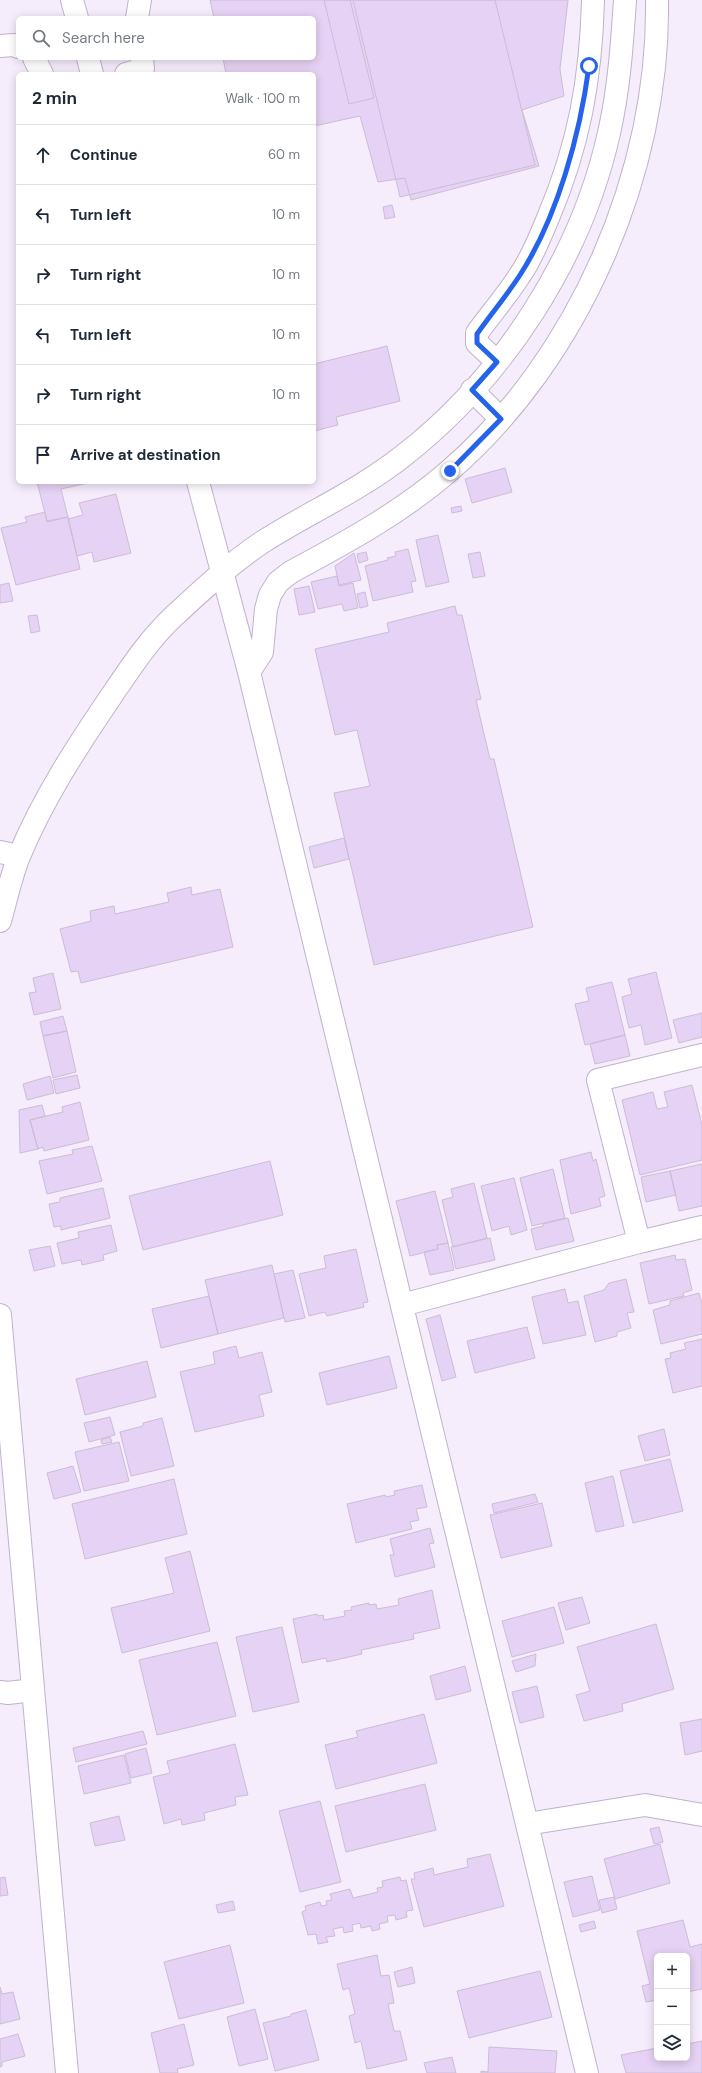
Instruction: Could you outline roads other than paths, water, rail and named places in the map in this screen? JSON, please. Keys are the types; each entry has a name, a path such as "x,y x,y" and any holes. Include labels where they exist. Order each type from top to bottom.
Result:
{"street":[{"path":"72,0 76,16"},
{"path":"137,16 140,0"},
{"path":"497,362 477,343 477,334 521,274 538,243 565,173 583,110 589,66 593,0"},
{"path":"0,921 9,854 68,759 133,665 172,618 222,574 262,542 359,488 404,456 442,422 497,362 539,303 569,250 594,189 610,132 614,109 621,63 625,0"},
{"path":"249,672 262,652 266,610 270,595 278,582 292,572 394,513 450,471 501,419 557,346 596,276 630,185 650,102 657,0"},
{"path":"0,46 16,46"},
{"path":"35,60 41,72"},
{"path":"88,60 92,72"},
{"path":"133,72 143,69 142,60"},
{"path":"472,390 501,419"},
{"path":"199,484 249,672 587,2073"},
{"path":"640,1242 598,1080 702,1055"},
{"path":"402,1305 702,1227"},
{"path":"0,1315 67,2073"},
{"path":"0,1692 8,1693 33,1690"},
{"path":"527,1824 645,1805 702,1815"}]}
